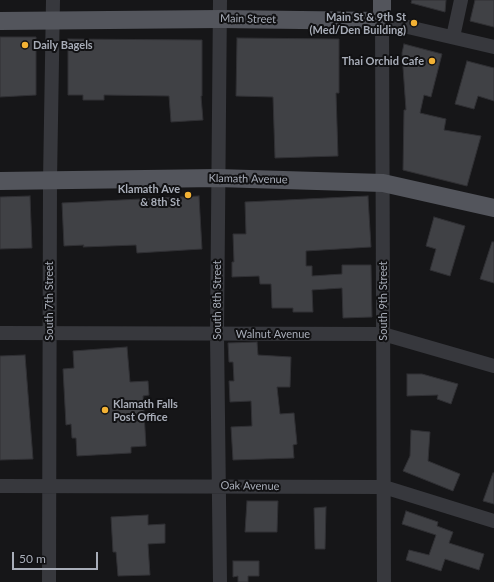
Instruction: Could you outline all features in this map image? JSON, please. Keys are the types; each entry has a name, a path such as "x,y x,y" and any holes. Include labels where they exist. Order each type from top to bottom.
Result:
{"main road":[{"path":"382,0 382,21"},
{"name":"Main Street","path":"0,20 53,21 220,19 382,21"},
{"name":"Klamath Avenue","path":"0,181 217,178 383,183 494,208"}],"street":[{"name":"South 7th Street","path":"49,582 50,181 53,0"},
{"name":"South 8th Street","path":"220,0 217,178 220,582"},
{"path":"453,37 461,0"},
{"name":"Main Street","path":"382,21 494,46"},
{"name":"South 9th Street","path":"382,21 384,582"},
{"name":"Walnut Avenue","path":"0,333 383,334 494,366"},
{"name":"Oak Avenue","path":"0,486 384,487 494,521"}],"building":[{"path":"412,0 446,0 445,12 411,3"},
{"path":"475,0 494,0 494,27 470,21"},
{"path":"0,37 36,37 36,95 0,97"},
{"path":"237,38 339,39 339,93 336,93 338,156 275,158 273,97 236,96"},
{"path":"68,39 202,40 201,96 203,120 171,122 169,96 104,95 104,100 83,100 83,95 68,95"},
{"path":"404,44 442,54 431,97 424,95 420,113 446,119 444,130 481,136 467,186 403,170 404,110 406,110 402,53"},
{"path":"467,61 494,68 494,101 478,96 474,109 455,104"},
{"path":"30,196 32,248 0,249 0,197"},
{"path":"199,196 202,249 137,253 136,245 83,247 84,245 64,246 62,203"},
{"path":"368,196 371,247 306,251 306,266 312,266 312,276 342,274 342,265 371,265 372,317 343,318 342,288 312,290 313,312 293,312 293,308 272,308 271,284 260,284 259,276 232,277 232,262 234,262 233,234 246,234 245,202"},
{"path":"434,217 465,226 450,276 430,270 436,249 426,246"},
{"path":"492,242 494,242 494,283 480,279"},
{"path":"257,342 258,355 291,357 290,387 277,387 280,414 294,413 297,444 293,445 294,458 233,460 231,427 252,426 251,401 230,402 229,381 234,381 233,362 229,362 228,343"},
{"name":"Klamath Falls Post Office","path":"127,347 130,382 148,381 149,395 143,396 146,446 131,447 131,453 77,456 76,438 72,438 71,424 66,425 63,369 74,368 73,351"},
{"path":"25,355 33,459 0,460 0,356"},
{"path":"407,374 422,374 458,384 451,404 437,399 438,395 407,396"},
{"path":"411,430 430,432 428,461 460,474 453,491 403,471 410,456"},
{"path":"494,473 494,504 483,501"},
{"path":"247,501 278,501 277,532 245,532"},
{"path":"326,507 325,549 315,549 314,508"},
{"path":"406,511 438,522 437,526 453,532 449,543 484,554 479,570 445,559 441,571 406,560 409,550 429,555 436,535 402,524"},
{"path":"148,515 148,525 165,524 165,543 148,544 150,575 118,576 116,552 113,552 111,517"},
{"path":"233,561 259,561 259,576 248,576 248,582 238,582 238,576 233,577"}],"place":[{"name":"Main St & 9th St (Med/Den Building)","path":"414,23"},
{"name":"Daily Bagels","path":"25,45"},
{"name":"Thai Orchid Cafe","path":"432,61"},
{"name":"Klamath Ave & 8th St","path":"188,195"},
{"name":"Klamath Falls Post Office","path":"105,410"}]}
